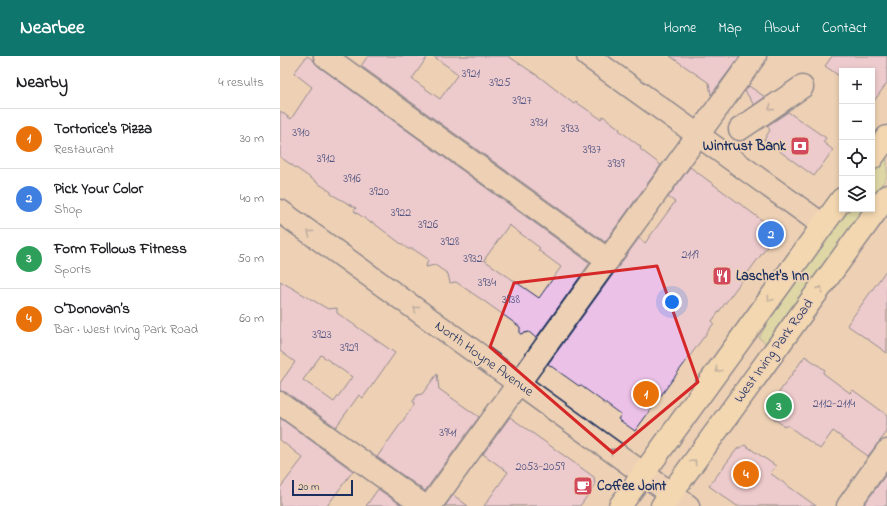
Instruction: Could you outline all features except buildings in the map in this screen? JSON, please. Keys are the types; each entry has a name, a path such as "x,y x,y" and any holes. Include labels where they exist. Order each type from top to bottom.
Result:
{"main road":[{"path":"875,154 887,137"},
{"name":"West Irving Park Road","path":"666,500 887,196"},
{"path":"620,506 839,203"}],"street":[{"path":"325,56 608,260"},
{"path":"588,56 823,226"},
{"path":"430,506 755,56"},
{"path":"740,129 802,88"},
{"name":"North Hoyne Avenue","path":"280,211 644,474 666,500 688,506"},
{"path":"280,403 424,506"},
{"path":"848,506 887,451"}],"highlighted area":[{"path":"657,266 698,382 613,453 490,347 514,283"}],"green space":[{"path":"887,156 887,177 875,193 875,176 875,172"},
{"path":"846,212 861,212 766,343 759,338 776,308"}],"place":[{"name":"Wintrust Bank","path":"800,146"},
{"name":"Pick Your Color","path":"771,234"},
{"name":"Laschet's Inn","path":"722,276"},
{"name":"Tortorice's Pizza","path":"646,394"},
{"name":"Form Follows Fitness","path":"779,406"},
{"name":"O’Donovan’s","path":"746,474"},
{"name":"Coffee Joint","path":"583,486"}]}
